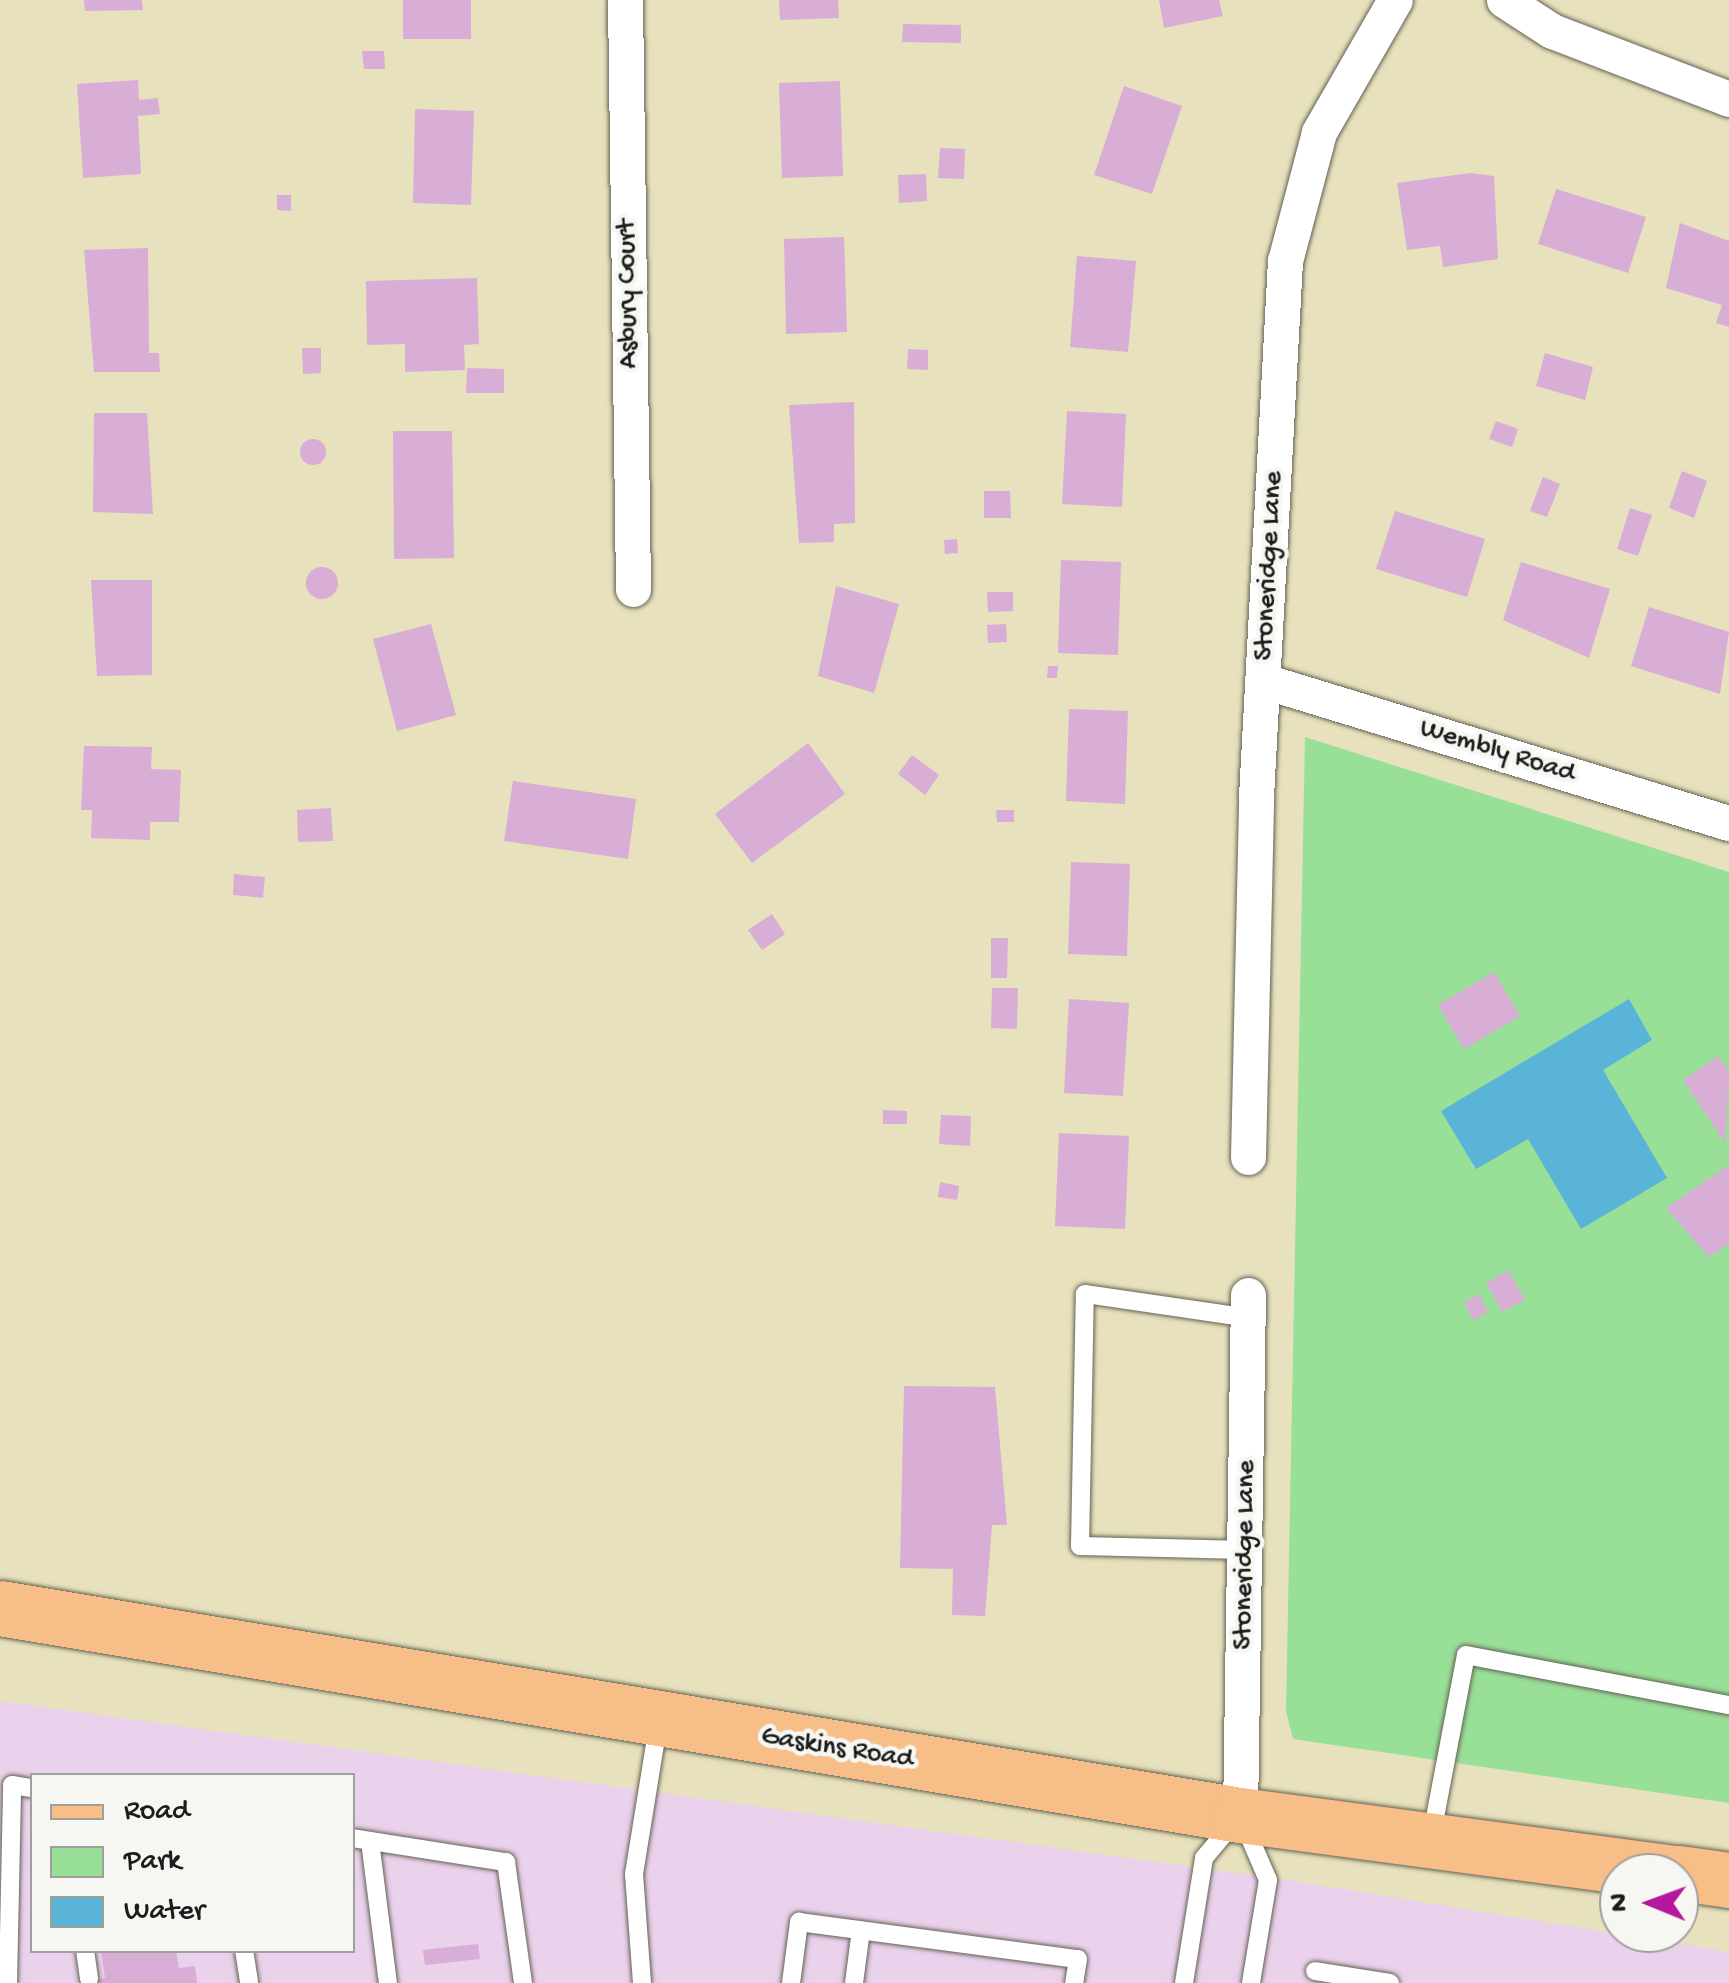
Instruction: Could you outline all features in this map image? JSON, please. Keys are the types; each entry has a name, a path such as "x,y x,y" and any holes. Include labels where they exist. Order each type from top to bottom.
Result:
{"main road":[{"name":"Gaskins Road","path":"0,1608 1240,1815 1599,1862"},
{"name":"Gaskins Road","path":"1699,1876 1729,1880"}],"street":[{"name":"Asbury Court","path":"625,0 633,589"},
{"name":"Stoneridge Lane","path":"1248,1157 1264,681 1285,262 1319,132 1395,0"},
{"path":"1504,0 1568,38 1729,100"},
{"name":"Wembly Road","path":"1264,681 1729,824"},
{"name":"Stoneridge Lane","path":"1240,1815 1249,1307"}],"lane":[{"path":"1246,1550 1080,1546 1080,1526 1085,1294 1249,1307"},
{"path":"1431,1840 1466,1655 1729,1705"},
{"path":"642,1983 634,1874 658,1720"},
{"path":"8,1983 12,1784 30,1788"},
{"path":"1184,1983 1204,1858 1240,1815 1268,1880 1251,1983"},
{"path":"388,1983 361,1840 506,1862 522,1983"},
{"path":"791,1983 800,1922 1078,1960 1074,1983"},
{"path":"854,1983 861,1930"},
{"path":"85,1953 89,1979"},
{"path":"244,1953 249,1983"},
{"path":"1315,1971 1390,1983"}],"shaded area":[{"path":"0,1701 1293,1881 1599,1931 1599,1953 1699,1953 1699,1947 1729,1952 1729,1983 0,1983"}],"green space":[{"path":"1305,737 1729,872 1729,1803 1293,1739 1286,1711"}],"water":[{"path":"1629,999 1652,1040 1603,1070 1667,1178 1581,1229 1528,1139 1476,1169 1441,1111"}],"building":[{"path":"84,0 142,0 143,10 85,11"},
{"path":"403,0 471,0 471,39 403,39"},
{"path":"779,0 838,0 839,18 780,20"},
{"path":"1159,0 1219,0 1223,16 1164,28"},
{"path":"903,24 961,25 961,43 902,42"},
{"path":"362,51 384,51 385,69 364,69"},
{"path":"138,80 139,100 158,98 160,114 138,116 141,174 83,178 77,84"},
{"path":"840,81 843,176 782,178 779,83"},
{"path":"1124,86 1182,106 1152,194 1094,175"},
{"path":"415,109 474,111 471,205 413,203"},
{"path":"940,148 965,149 964,179 938,178"},
{"path":"1470,173 1494,176 1498,259 1443,267 1440,246 1407,250 1397,183"},
{"path":"926,174 927,201 899,203 898,175"},
{"path":"1556,189 1646,217 1628,273 1538,244"},
{"path":"277,195 291,195 291,211 277,210"},
{"path":"1680,223 1729,241 1729,327 1716,323 1722,305 1666,288"},
{"path":"844,237 847,332 786,334 784,239"},
{"path":"148,248 149,353 159,353 160,372 94,372 84,250"},
{"path":"1077,256 1136,261 1128,352 1070,347"},
{"path":"477,278 479,344 464,345 465,370 405,372 405,344 367,345 366,281"},
{"path":"302,348 321,348 321,373 303,374"},
{"path":"908,349 928,350 928,370 907,369"},
{"path":"1545,353 1593,367 1585,400 1536,386"},
{"path":"467,368 504,369 504,393 466,393"},
{"path":"854,402 855,523 834,524 834,542 799,543 789,405"},
{"path":"1067,411 1126,414 1122,507 1062,504"},
{"path":"94,413 147,413 153,514 93,512"},
{"path":"1496,421 1518,429 1512,447 1489,439"},
{"path":"393,431 452,431 454,558 394,559"},
{"path":"313,439 322,443 326,452 322,461 313,465 304,461 300,452 304,443"},
{"path":"1682,471 1707,481 1694,518 1669,508"},
{"path":"1543,477 1560,484 1547,517 1530,511"},
{"path":"984,491 1010,491 1011,518 984,518"},
{"path":"1630,508 1652,515 1638,556 1617,549"},
{"path":"1395,511 1485,539 1467,597 1376,569"},
{"path":"957,539 958,553 945,554 944,540"},
{"path":"1061,560 1121,562 1118,655 1058,653"},
{"path":"1521,562 1610,589 1589,658 1503,620"},
{"path":"322,567 334,571 338,583 334,595 322,599 310,595 306,583 310,571"},
{"path":"91,580 152,580 152,675 97,676"},
{"path":"836,586 899,604 874,693 818,676"},
{"path":"987,592 1013,592 1013,611 988,612"},
{"path":"1649,607 1729,632 1720,694 1631,666"},
{"path":"431,624 456,715 397,731 373,639"},
{"path":"1006,624 1007,642 988,643 987,625"},
{"path":"1048,666 1058,666 1057,678 1047,678"},
{"path":"1069,709 1128,711 1125,804 1066,801"},
{"path":"808,743 845,794 752,863 715,814"},
{"path":"84,746 152,747 151,769 181,770 179,822 150,822 150,840 91,838 92,810 81,810"},
{"path":"912,755 939,775 925,795 898,774"},
{"path":"513,781 636,799 628,859 504,841"},
{"path":"331,808 333,841 298,842 297,810"},
{"path":"996,810 1014,810 1014,822 997,822"},
{"path":"1071,862 1130,864 1127,956 1068,954"},
{"path":"234,874 265,877 263,898 233,895"},
{"path":"772,914 785,934 762,950 748,930"},
{"path":"991,938 1008,938 1007,978 991,978"},
{"path":"1494,972 1520,1016 1464,1049 1438,1005"},
{"path":"992,988 1018,988 1017,1029 991,1028"},
{"path":"1069,999 1129,1003 1123,1096 1064,1093"},
{"path":"1718,1056 1729,1072 1725,1143 1683,1080"},
{"path":"883,1110 907,1111 907,1124 883,1124"},
{"path":"941,1115 971,1116 970,1146 939,1144"},
{"path":"1059,1133 1129,1136 1125,1229 1055,1226"},
{"path":"1729,1165 1729,1244 1709,1257 1666,1208"},
{"path":"940,1182 959,1186 957,1200 938,1197"},
{"path":"1508,1270 1525,1300 1502,1312 1486,1283"},
{"path":"1479,1294 1488,1312 1473,1320 1464,1302"},
{"path":"904,1386 995,1387 1007,1525 992,1525 985,1616 952,1615 953,1569 900,1568"},
{"path":"478,1944 480,1959 425,1965 423,1950"},
{"path":"101,1953 176,1953 179,1968 195,1966 197,1983 79,1983 105,1978"}]}
